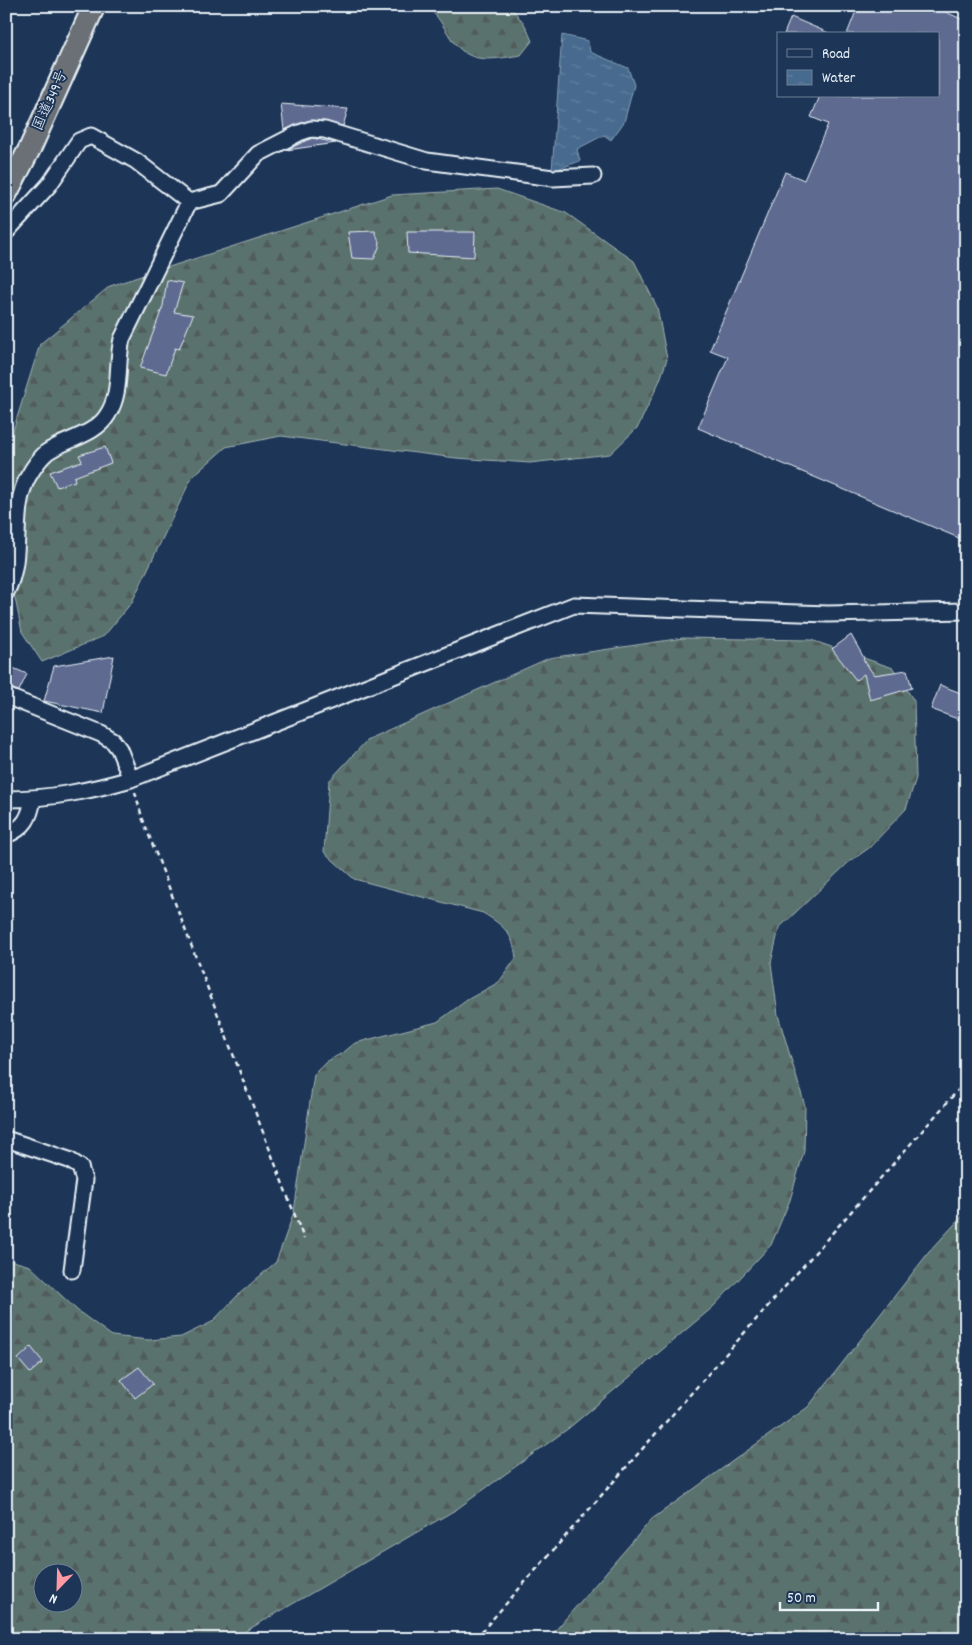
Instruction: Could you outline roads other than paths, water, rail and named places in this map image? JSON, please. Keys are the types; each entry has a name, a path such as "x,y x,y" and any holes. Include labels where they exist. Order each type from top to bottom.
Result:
{"highway":[{"name":"国道349号","path":"6,194 31,146 94,6"}],"street":[{"path":"189,202 221,194 258,154 311,129 325,130 427,161 554,178 593,176"},
{"path":"6,232 48,185 79,141 91,136 136,161 189,202"},
{"path":"6,592 15,571 21,497 28,478 46,453 99,426 108,416 116,392 118,356 122,340 189,202"},
{"path":"6,799 33,799 88,792 131,779 574,606 828,614 966,611"},
{"path":"6,696 101,734 113,741 131,779"},
{"path":"6,835 16,831 28,820 33,799"},
{"path":"6,1139 69,1160 80,1167 83,1188 72,1270"}],"water":[{"path":"562,35 588,41 590,52 628,68 634,85 624,122 611,140 604,135 577,149 580,161 552,171"}],"waterway":[{"path":"962,1639 966,1631"}]}
